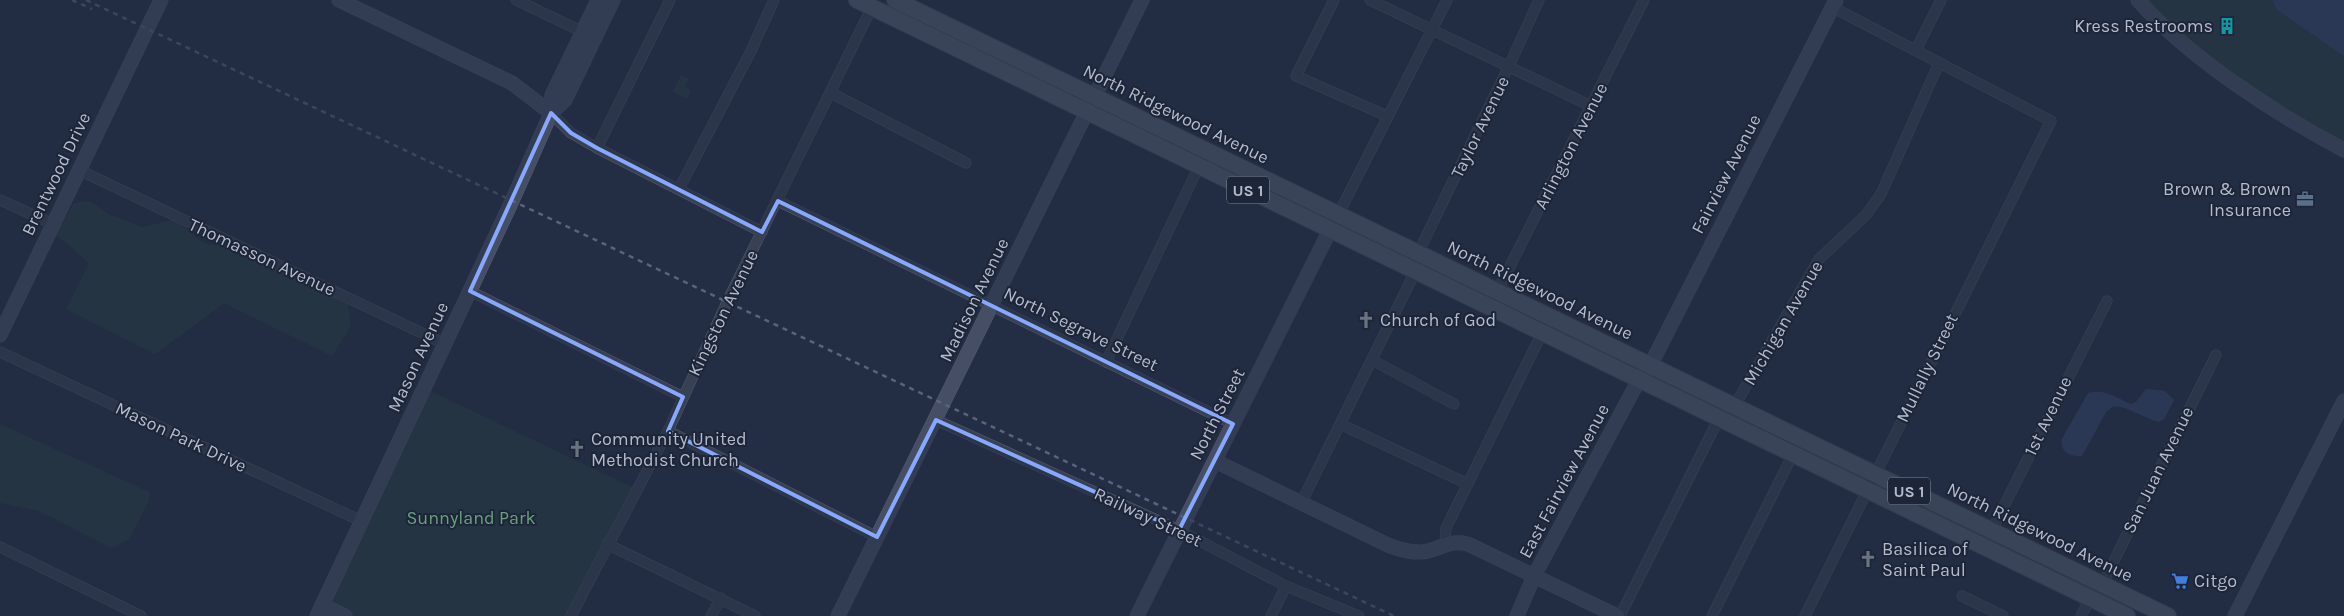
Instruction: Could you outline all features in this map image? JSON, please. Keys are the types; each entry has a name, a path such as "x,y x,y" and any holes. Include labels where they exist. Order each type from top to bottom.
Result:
{"main road":[{"name":"North Ridgewood Avenue","path":"896,0 1991,532 2168,616"},
{"name":"North Ridgewood Avenue","path":"864,4 2127,616"},
{"path":"1472,298 1487,297 1497,292"}],"street":[{"name":"Brentwood Drive","path":"0,335 161,0"},
{"path":"339,0 512,82 551,113 571,133 762,232"},
{"path":"516,0 583,32"},
{"name":"Mason Avenue","path":"320,610 470,291 551,113 552,95 598,0"},
{"name":"Mason Avenue","path":"551,113 565,100 612,0"},
{"path":"597,148 670,0"},
{"path":"679,189 751,52 774,0"},
{"name":"Madison Avenue","path":"838,616 1142,0"},
{"path":"1334,0 1296,76 1387,116"},
{"path":"1370,0 1432,28 1591,106"},
{"path":"1338,215 1447,0"},
{"name":"Taylor Avenue","path":"1418,253 1539,0"},
{"name":"Arlington Avenue","path":"1497,292 1644,0"},
{"path":"1916,50 1941,0"},
{"path":"2138,0 2162,26 2208,62 2319,137 2344,150"},
{"name":"Kingston Avenue","path":"571,616 668,430 727,302 831,93 864,4"},
{"path":"1834,4 1939,63"},
{"name":"Fairview Avenue","path":"1650,366 1834,4"},
{"name":"Mullally Street","path":"1804,616 2051,121 1939,63"},
{"name":"Michigan Avenue","path":"1734,407 1819,258 1866,215 1881,194 1939,63"},
{"path":"831,93 966,163"},
{"path":"1106,362 1199,166"},
{"name":"Thomasson Avenue","path":"79,170 445,344"},
{"path":"0,200 53,224"},
{"name":"North Segrave Street","path":"778,201 1233,424"},
{"name":"North Street","path":"1137,616 1330,230"},
{"path":"1301,503 1416,270"},
{"path":"470,291 684,397"},
{"name":"1st Avenue","path":"1991,532 2107,301"},
{"path":"1445,543 1446,528 1542,333"},
{"name":"Mason Park Drive","path":"0,352 362,521"},
{"name":"San Juan Avenue","path":"2102,585 2216,354"},
{"path":"1372,360 1454,404"},
{"name":"East Fairview Avenue","path":"1517,616 1534,576 1639,380 1650,366"},
{"path":"2235,616 2339,423 2344,401"},
{"path":"1215,460 1390,546 1407,552 1423,552 1445,543 1457,542 1468,544 1618,616 1719,418"},
{"name":"Railway Street","path":"936,420 1179,530 1286,586 1359,616"},
{"path":"1340,424 1468,484"},
{"path":"668,430 877,537"},
{"path":"1712,616 1793,454"},
{"path":"607,544 755,616"},
{"path":"0,547 141,616"},
{"path":"1271,616 1286,586"},
{"path":"1962,596 2003,616"},
{"path":"712,616 721,598"},
{"path":"2081,616 2090,598"},
{"path":"320,610 346,616"}],"highlighted area":[{"path":"551,113 571,133 597,148 762,232 778,201 1233,424 1179,530 936,420 877,537 668,431 683,397 470,291"}],"green space":[{"path":"2138,0 2272,0 2277,10 2344,56 2344,150 2250,92"},
{"path":"681,75 689,79 685,86 691,91 687,99 673,92"},
{"path":"90,201 108,214 142,227 172,220 204,243 217,245 223,243 348,303 351,326 332,356 224,303 155,354 66,309 89,263 64,241 55,236 74,203"},
{"name":"Sunnyland Park","path":"424,388 636,489 571,616 345,616 322,605"},
{"path":"0,424 149,492 149,501 129,539 112,548 39,511 0,503"}],"water":[{"path":"2272,0 2344,0 2344,56 2277,10"},
{"path":"2146,389 2165,391 2174,400 2164,419 2159,422 2123,408 2112,407 2106,412 2082,456 2074,456 2064,450 2062,439 2088,393 2105,393 2131,404 2136,402"}],"railway":[{"path":"72,0 92,9"},
{"path":"86,0 1394,616"}],"place":[{"name":"Kress Restrooms","path":"2227,26"},
{"name":"Brown & Brown Insurance","path":"2305,199"},
{"name":"Church of God","path":"1366,320"},
{"name":"Community United Methodist Church","path":"577,449"},
{"name":"Basilica of Saint Paul","path":"1868,559"},
{"name":"Citgo","path":"2180,581"}]}
